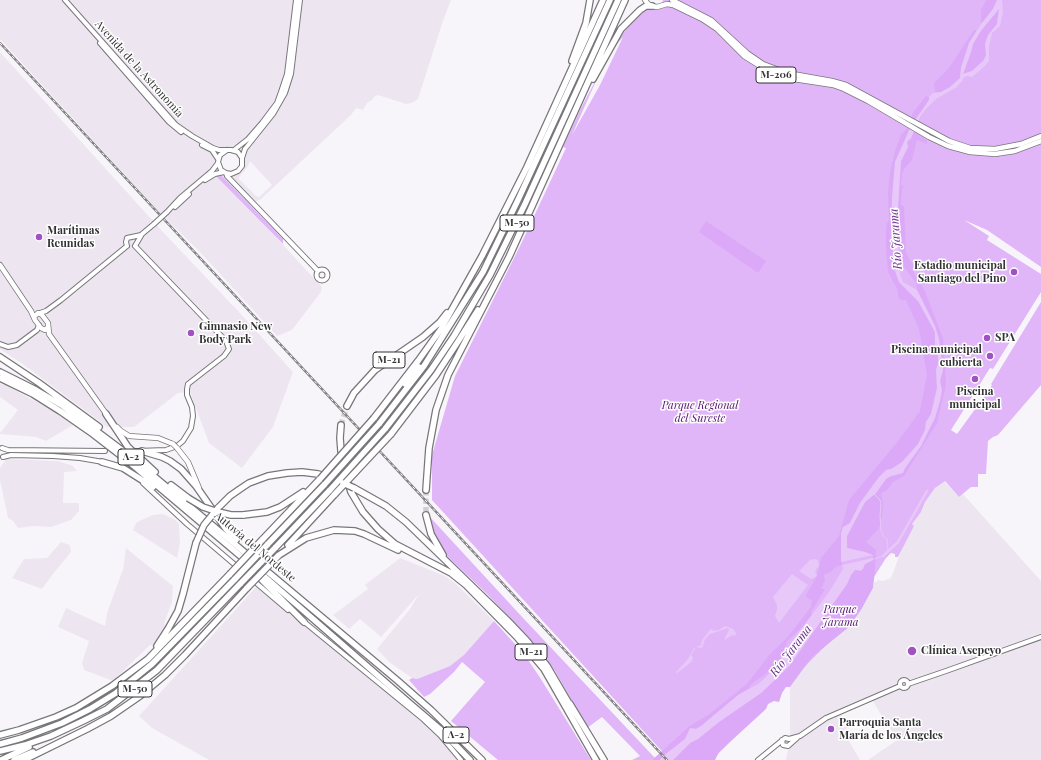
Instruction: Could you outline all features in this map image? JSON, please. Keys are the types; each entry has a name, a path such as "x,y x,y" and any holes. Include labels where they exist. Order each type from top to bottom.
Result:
{"highway":[{"path":"544,128 577,49 586,23 590,0"},
{"name":"M-50","path":"0,735 44,722 76,708 125,676 159,647 230,574 374,418 418,361 444,324 461,295 499,224 603,0"},
{"name":"M-50","path":"0,744 22,738 62,723 90,709 116,693 152,664 325,484 379,424 413,381 483,272 610,0"},
{"name":"M-50","path":"0,751 25,745 51,736 107,709 135,689 157,670 275,548 385,429 409,399 454,336 490,275 525,204 618,0"},
{"name":"M-50","path":"24,760 111,716 140,696 165,675 391,434 436,375 495,283 518,238 625,0"},
{"path":"566,131 613,41 621,29 640,10 646,6 652,6"},
{"path":"426,490 429,448 436,410 448,375 495,283"},
{"name":"M-21","path":"347,406 354,393 369,375 384,363 424,338 440,322 461,295"},
{"path":"374,418 432,353"},
{"path":"0,357 39,383 93,423 188,498 204,507 231,515 267,512 280,507 298,496 318,480"},
{"name":"Autovía del Nordeste","path":"0,372 36,390 63,406 154,476 431,710 482,760"},
{"name":"Autovía del Nordeste","path":"0,379 33,394 60,410 128,461 263,575 436,725 470,760"},
{"path":"106,414 128,447 155,472"},
{"name":"M-21","path":"341,425 340,438 342,464 351,492 363,512 378,529 395,544 451,573 466,585 497,615 532,653 544,669 599,760"},
{"path":"140,451 162,457 181,469 203,496 226,529 251,557"},
{"path":"102,462 123,468 135,474 190,513"},
{"name":"M-21","path":"125,676 158,645 174,620 183,594 196,543 204,525 230,496 249,483 268,476 302,472 318,474 336,479 354,488 386,506 406,522 442,558 462,575"},
{"name":"M-21","path":"426,515 431,534 439,549 462,575 527,641 547,666 599,760"},
{"path":"278,555 306,538 334,530 344,530 364,534 412,557 439,567"},
{"path":"226,545 304,622"},
{"path":"286,586 336,623"},
{"path":"410,686 431,710"},
{"path":"1,760 52,738 107,709"},
{"path":"14,760 111,716"}],"main road":[{"path":"645,0 652,6"},
{"path":"663,4 666,0"},
{"name":"M-206","path":"672,0 711,20 754,58 770,68 794,75 846,85 958,150 983,154 995,154 1015,151 1041,141"},
{"name":"M-206","path":"652,6 657,7 663,4 673,5 702,19 717,29 752,62 768,72 787,78 832,85 844,89 904,119"},
{"name":"M-206","path":"931,135 959,145 983,149 1014,146 1041,136"},
{"path":"0,265 25,301 48,323 49,334 118,429 124,434 163,439 173,444 188,462 203,496"},
{"path":"37,314 38,325 42,330 45,330 48,327"}],"street":[{"name":"Avenida de la Astronomía","path":"62,0 171,124 187,136 212,150 218,160"},
{"name":"Avenida de la Astronomía","path":"65,0 176,125 213,148 227,150"},
{"path":"234,150 248,139 277,102 287,74 296,0"},
{"path":"237,186 235,178 242,166 242,158 245,149 273,114 285,93 291,74 300,0"},
{"path":"37,314 46,311 85,282 128,246 131,247 136,244 142,234 180,198 212,171 220,155 227,150 234,150 238,152 242,158"},
{"path":"218,160 219,166 227,176 318,272"},
{"path":"166,212 215,174 232,174 238,171"},
{"path":"128,246 126,242 127,238 142,234"},
{"path":"134,237 136,244 226,341 229,349 224,356 189,383 187,392 193,416 191,428 180,444 169,449 140,451"},
{"path":"44,318 46,311"},
{"path":"25,339 37,330 38,325"},
{"path":"0,344 12,347 42,330"},
{"path":"1,447 8,450 105,451"},
{"path":"1,447 4,453 1,459"},
{"path":"1,459 11,455 80,458 102,462 122,470 141,481 192,528 265,590 423,719 440,734 461,760"},
{"path":"758,760 774,746 782,742 785,738 789,739 806,733 826,718 900,686 905,688 908,684 946,672 1041,637"},
{"path":"782,742 786,746 797,737"},
{"path":"789,739 790,744"}],"shaded area":[{"path":"0,0 62,0 171,124 212,150 218,159 215,167 168,211 199,184 215,174 235,173 242,162 238,152 219,150 181,129 65,0 451,0 418,99 412,103 406,104 378,95 367,103 363,110 356,108 351,115 261,199 247,206 322,287 321,292 292,330 277,336 199,251 160,213 0,39","holes":["250,161 272,185 259,197 256,196 239,179 239,177 247,168"]},
{"path":"0,52 163,232 239,312 293,372 273,427 242,468 209,443 190,392 178,393 134,427 107,427 24,365 0,349"},
{"path":"0,384 6,385 53,411 73,425 46,441 36,437 0,434 18,410 0,397"},
{"path":"6,459 58,461 73,466 77,471 64,472 63,503 79,503 79,511 71,520 51,527 33,526 18,528 13,521 8,518 0,480 0,468"},
{"path":"944,481 959,497 963,494 1041,581 1041,760 868,760 897,740 872,700 841,715 849,727 843,731 860,760 786,760 788,750 794,741 790,734 790,687 812,657 849,627 861,610 873,588 874,582 891,578 904,543 914,526 911,524 921,512 925,502 935,488"},
{"path":"163,514 174,519 179,524 180,543 177,558 133,530 136,523 139,521 153,515"},
{"path":"61,542 70,545 71,552 42,589 12,578 24,559 47,558"},
{"path":"126,548 173,586 172,602 164,624 168,627 156,645 150,645 113,681 84,670 82,663 89,641 58,627 66,608 105,626 107,613 123,569"},
{"path":"400,558 445,576 455,583 494,621 464,656 450,666 417,679 412,678 389,662 377,649 410,609 419,594 381,637 360,619 349,629 333,615 368,589 365,585"},
{"path":"256,587 437,734 464,760 209,760 152,728 139,716"}],"green space":[{"name":"Parque Regional del Sureste","path":"663,0 1041,0 1041,267 987,230 964,220 989,236 987,240 1041,274 1041,292 993,369 990,368 951,430 957,434 986,394 1041,302 1041,385 998,435 988,441 986,474 978,474 978,487 971,487 959,497 945,481 935,488 912,524 914,526 898,557 895,557 895,554 891,553 886,558 840,631 712,760 670,760 432,500 432,455 455,376 521,244 566,148 563,147 581,108 611,51 629,25 644,10 647,8 657,10 661,6","holes":["623,37 600,85 572,135 596,81 614,47"]},
{"path":"986,0 997,0 996,4 981,24 981,10"},
{"path":"998,9 997,24 988,35 985,44 986,55 984,60 972,71 963,74 973,44 980,32"},
{"path":"974,30 977,30 969,43 961,68 960,78 950,87 941,92 935,92 934,83 949,68"},
{"path":"926,96 929,97 929,100 915,120 912,118 912,114"},
{"path":"908,127 910,128 895,162 891,244 895,270 899,282 918,301 935,332 935,344 938,354 938,364 936,370 937,388 931,414 926,422 925,430 918,444 902,462 877,480 860,503 850,523 843,527 841,533 842,565 835,567 831,572 824,575 825,580 821,589 825,589 811,612 812,616 804,626 788,640 782,653 781,660 763,676 752,683 748,689 738,695 701,726 696,729 693,728 685,739 660,760 652,760 691,725 708,715 747,684 770,654 786,639 811,607 812,600 807,598 806,595 817,576 821,558 839,536 849,500 899,440 920,411 927,375 919,329 906,300 899,299 897,289 888,272 886,247 886,227 889,220 888,192 890,172 901,135"},
{"name":"Parque Jarama","path":"914,130 927,141 927,144 917,140 912,160 904,169 901,185 904,186 902,188 901,205 904,206 906,253 913,265 914,274 924,289 943,338 946,385 937,423 904,476 893,482 887,490 881,493 883,504 879,528 866,542 876,550 873,588 861,610 849,627 812,657 790,687 786,687 779,702 774,701 768,704 766,709 719,752 715,760 673,760 690,743 698,739 719,722 761,693 790,665 847,584 851,575 855,570 860,571 865,564 873,560 873,555 847,548 847,536 865,502 876,493 886,479 904,471 921,446 938,408 940,401 940,381 943,370 939,339 932,320 917,290 916,283 904,267 901,250 897,242 901,161 908,147 907,142 911,138"},
{"path":"220,175 283,239 283,244 217,177"},
{"path":"706,221 766,261 758,273 699,232"},
{"path":"429,516 655,758 652,760 632,760 640,756 602,717 587,728 555,671 534,643 487,594 448,557 435,535 430,524"},
{"path":"494,621 524,654 591,760 498,760 451,721 485,682 462,662 454,672 430,694 424,697 409,680 412,678 417,679 450,666 464,655"}],"water":[{"name":"Río Jarama","path":"997,0 1002,0 1003,12 1000,26 992,33 989,47 989,61 972,77 967,76 963,78 957,87 936,99 926,109 920,117 911,138 907,142 908,147 901,161 897,222 900,275 903,282 917,290 935,326 939,339 943,370 940,381 942,390 940,401 935,418 921,446 903,473 886,479 876,493 865,502 847,536 847,548 873,555 841,562 841,533 843,527 850,523 860,503 879,477 886,470 891,469 902,462 918,444 925,430 926,422 931,414 937,388 936,370 938,364 938,354 935,344 935,332 918,301 899,282 895,271 891,244 895,162 911,126 929,100 929,97 933,93 941,92 950,87 960,78 961,68 969,43 993,9","holes":["999,9 997,24 988,35 985,44 986,55 984,60 972,71 963,74 973,44 980,32"]},
{"name":"Río Jarama","path":"873,558 873,560 865,564 863,569 860,571 855,570 847,584 790,665 775,680 761,693 719,722 698,739 690,743 673,760 660,760 685,739 690,728 696,729 701,726 738,695 758,684 766,677 787,651 792,641 829,592 843,569 842,565"},
{"path":"810,560 818,560 819,566 815,571 817,576 811,579 799,571"},
{"path":"792,574 808,585 779,623 775,616 777,605 773,597"},
{"path":"725,626 733,629 736,633 735,636 732,635 725,640 729,630 728,628 710,634 705,639 702,648 696,647 701,645 702,640 711,629 714,631 719,630"},
{"path":"696,647 691,655 693,658 691,662 676,674 688,659 694,648"}],"waterway":[{"path":"883,556 898,542 927,491"},
{"path":"874,494 880,500 881,504 881,531 887,539 888,552 883,556 874,559"}],"tunnel":[{"path":"341,425 347,406"},
{"path":"426,490 426,515"}],"railway":[{"path":"0,43 667,760"}],"place":[{"name":"Marítimas Reunidas","path":"39,237"},
{"name":"Estadio municipal Santiago del Pino","path":"1014,272"},
{"name":"Gimnasio New Body Park","path":"191,333"},
{"name":"SPA","path":"987,338"},
{"name":"Piscina municipal cubierta","path":"990,356"},
{"name":"Piscina municipal","path":"975,379"},
{"name":"Clínica Asepeyo","path":"912,651"},
{"name":"Parroquia Santa María de los Ángeles","path":"831,729"}]}
